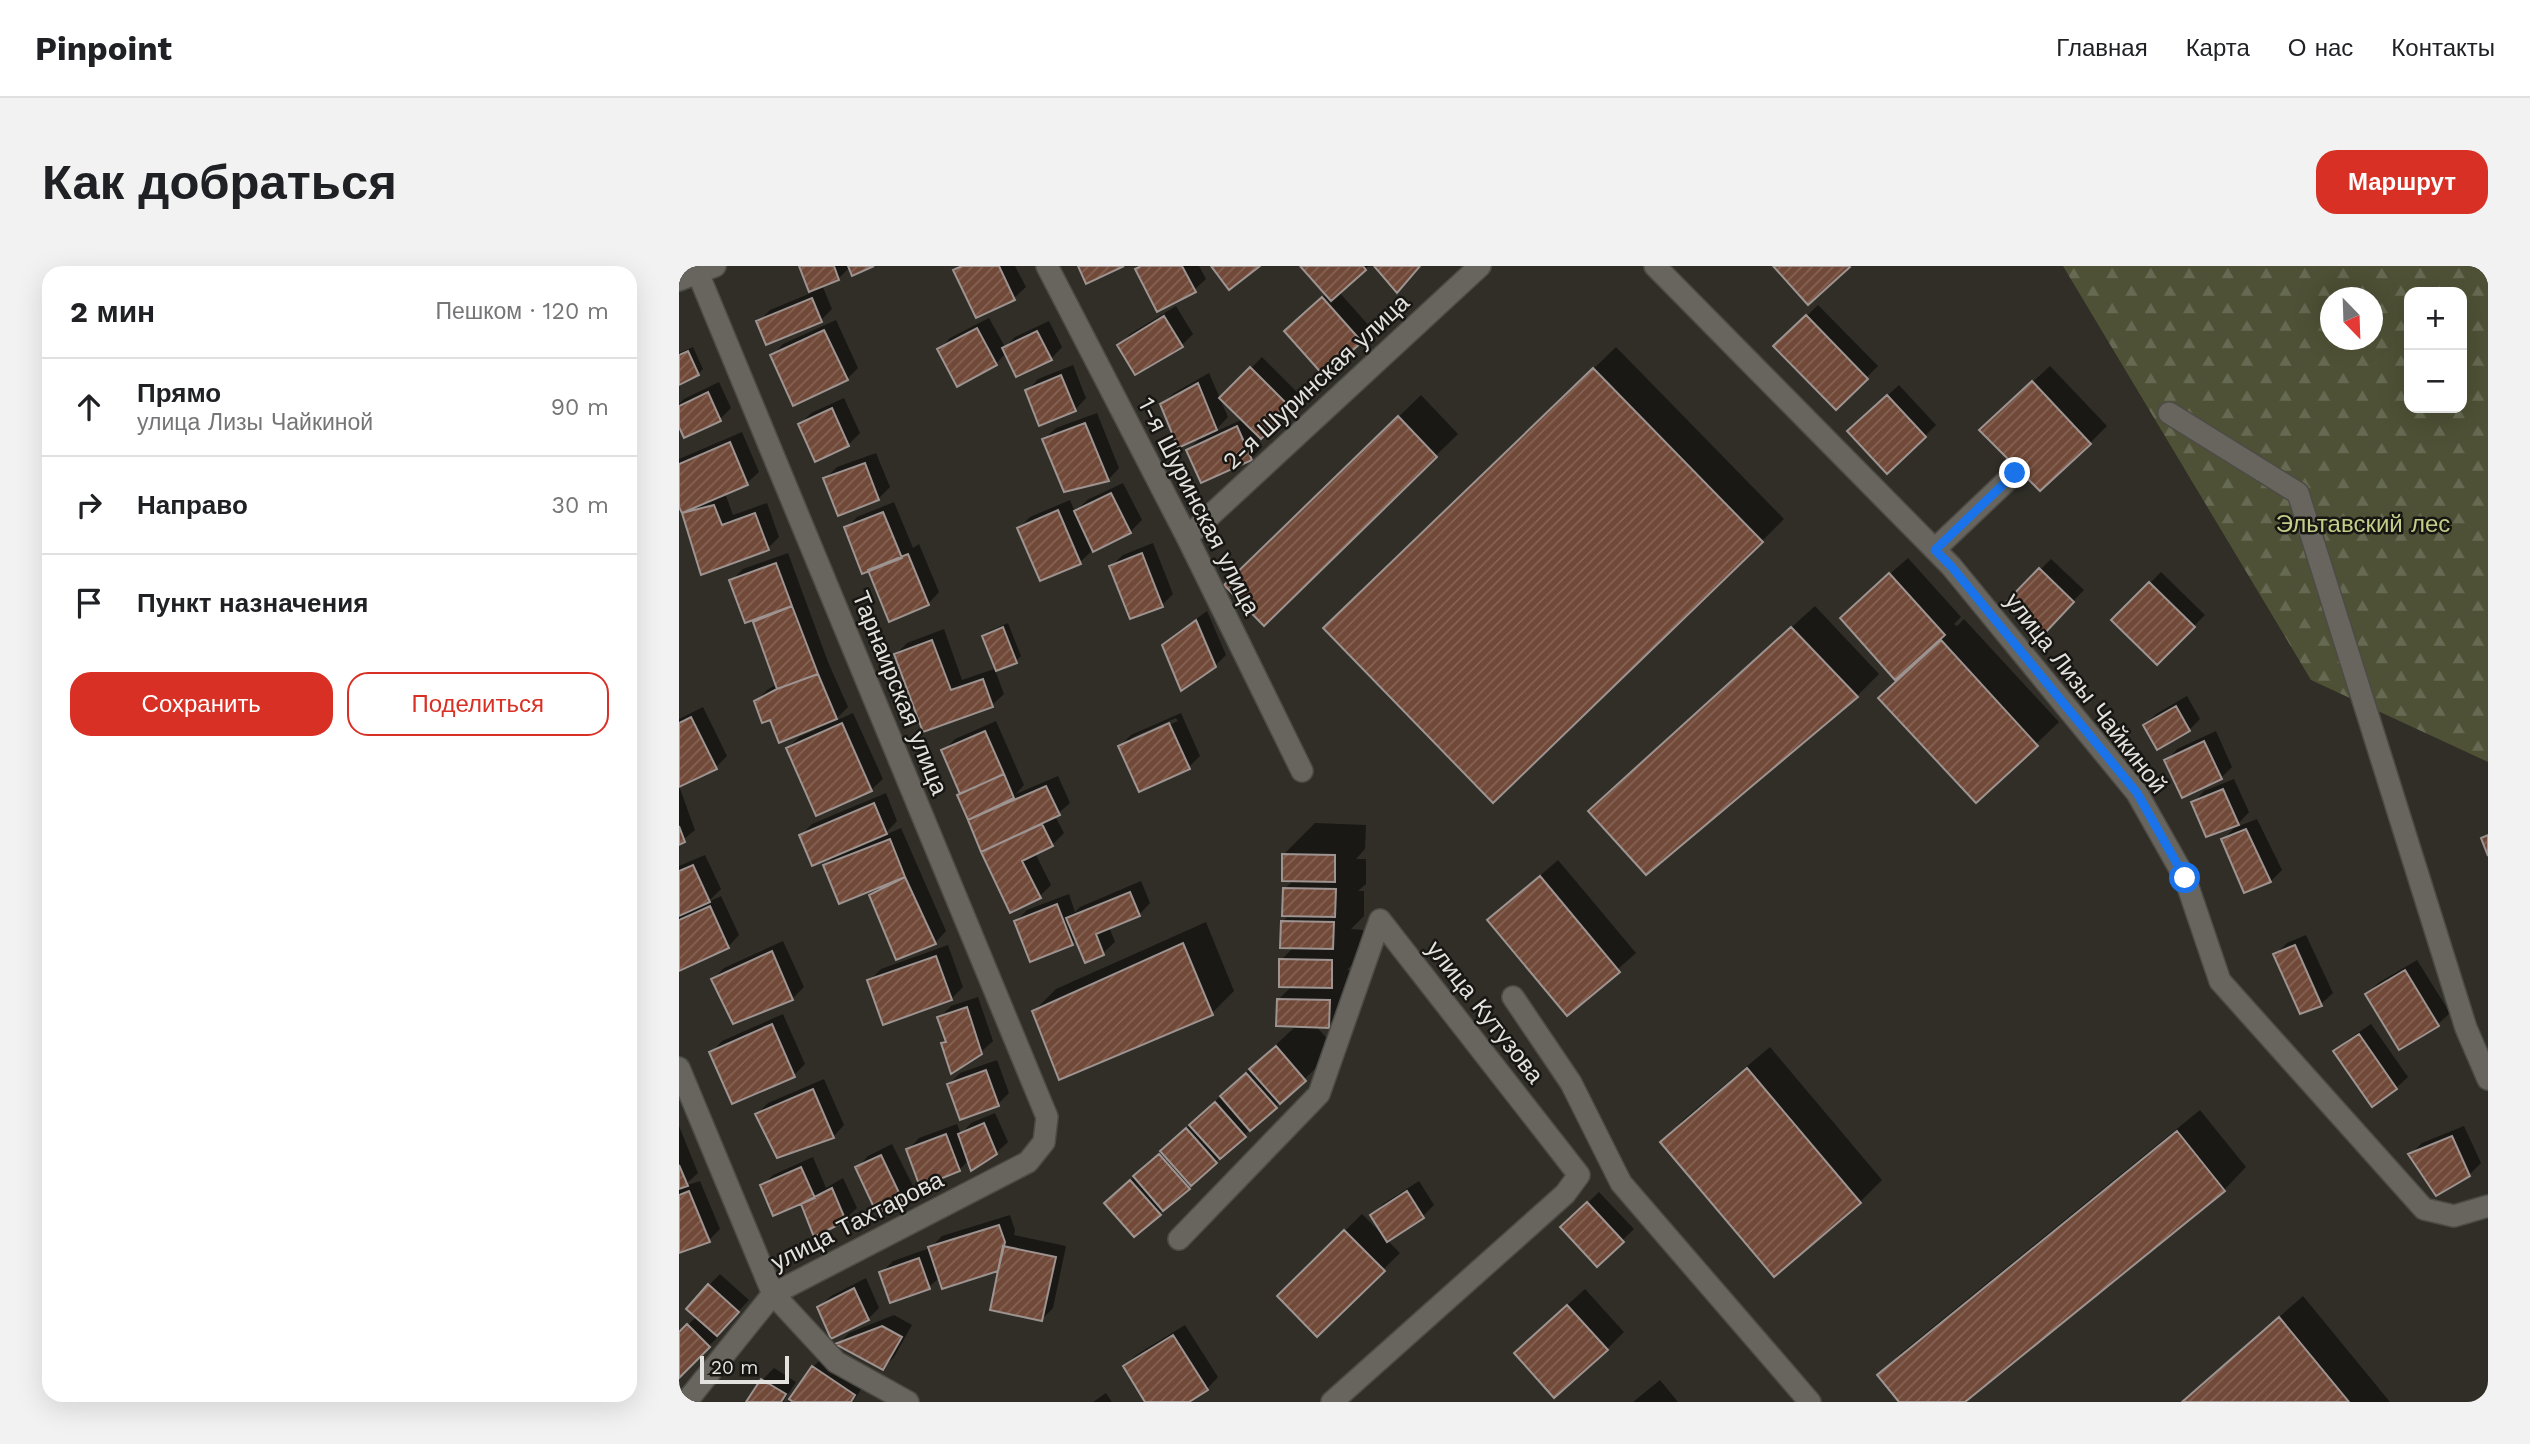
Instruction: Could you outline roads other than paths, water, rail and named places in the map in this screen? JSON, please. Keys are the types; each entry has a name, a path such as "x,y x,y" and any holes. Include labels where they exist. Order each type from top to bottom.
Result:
{"street":[{"name":"1-я Шуринская улица","path":"1047,266 1187,537 1302,771"},
{"name":"2-я Шуринская улица","path":"1187,537 1480,266"},
{"name":"улица Лизы Чайкиной","path":"1655,266 1960,577 2137,793 2185,878 2220,981 2424,1209 2454,1216 2488,1206"},
{"name":"Тарнаирская улица","path":"697,271 1047,1117 1044,1142"},
{"path":"2169,413 2298,493 2462,1015 2488,1079"},
{"path":"1935,550 2015,473"},
{"name":"улица Кутузова","path":"1179,1239 1319,1094 1380,920 1579,1175 1565,1194 1332,1402"},
{"path":"1513,997 1571,1083 1621,1183 1810,1402"},
{"path":"679,1068 772,1294 836,1362 908,1402"},
{"name":"улица Тахтарова","path":"686,1402 772,1294 1028,1162 1044,1142"}],"park label":[{"name":"Эльтавский лес","path":"2363,524"}]}
